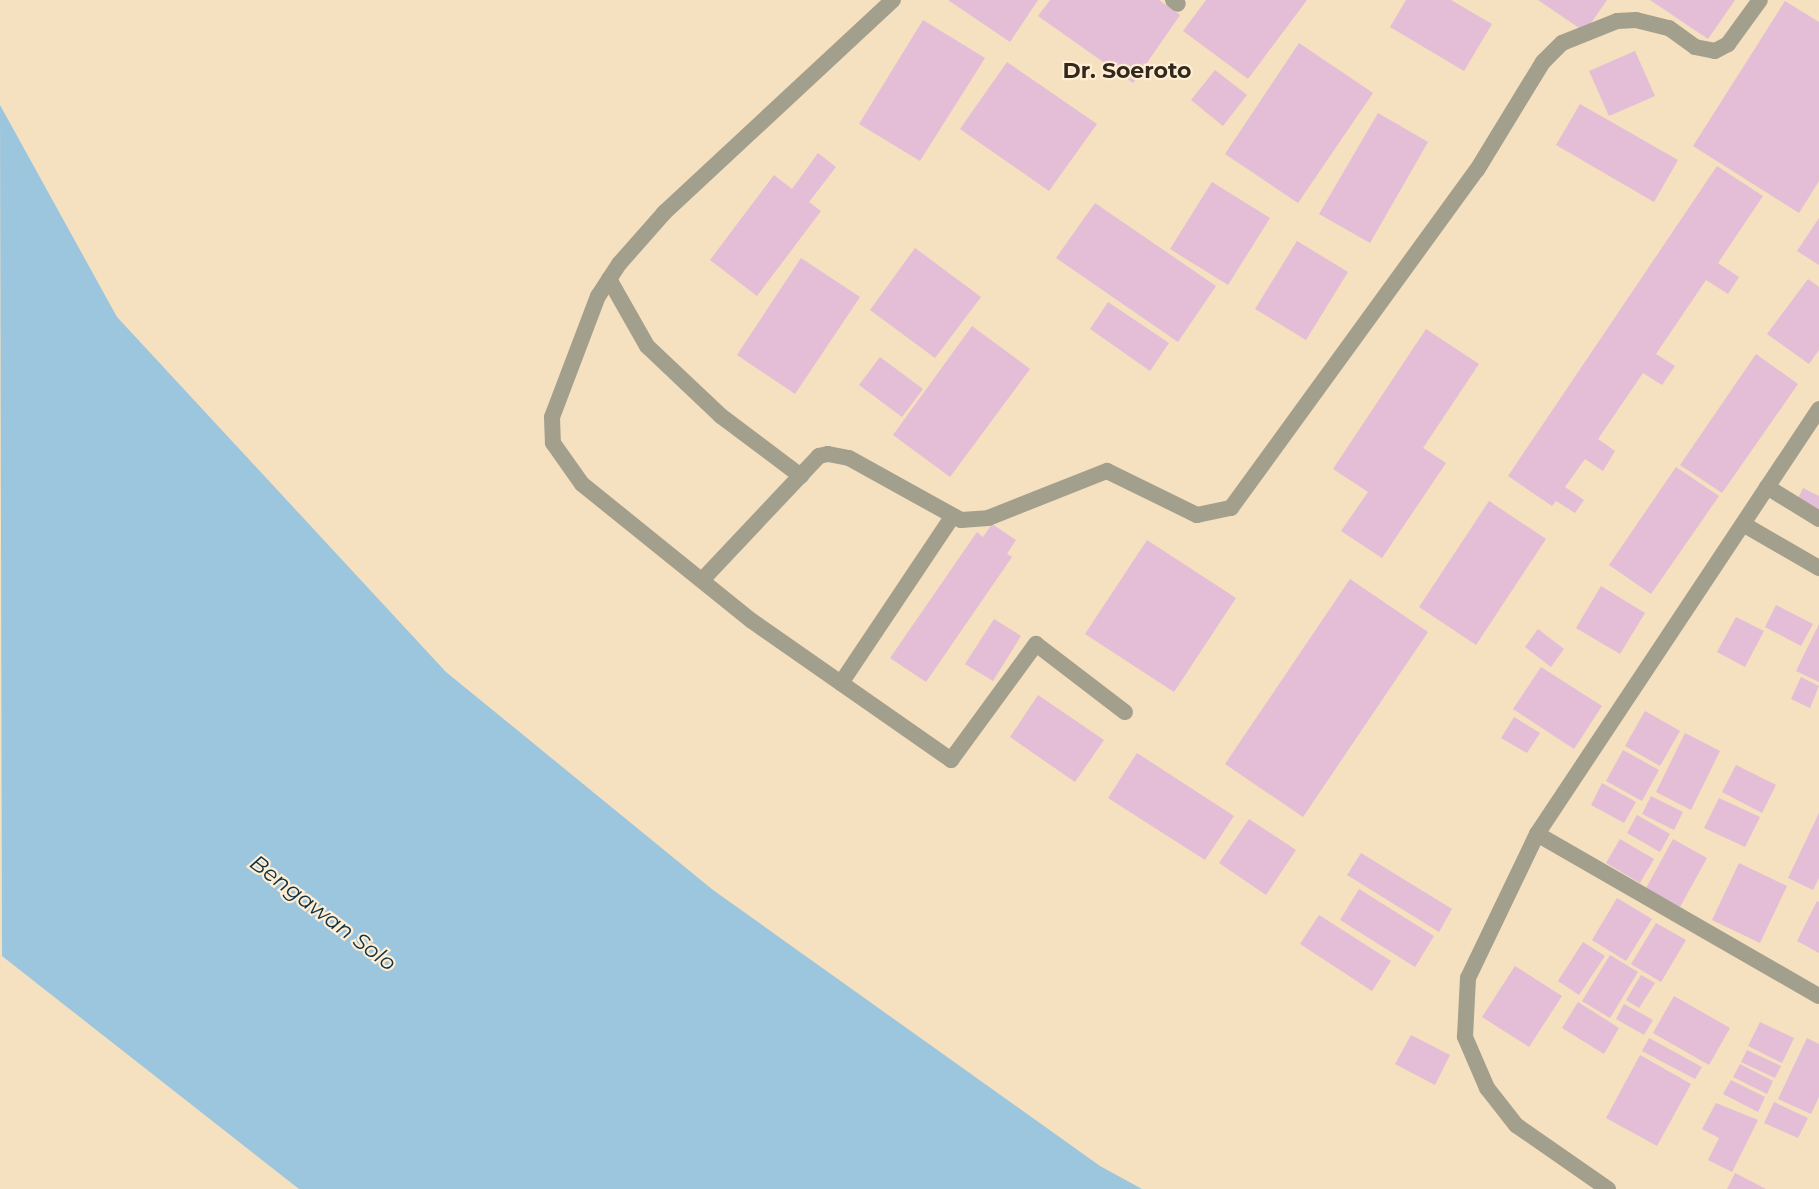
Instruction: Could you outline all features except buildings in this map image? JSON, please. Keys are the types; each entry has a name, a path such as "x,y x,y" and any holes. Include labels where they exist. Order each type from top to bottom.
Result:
{"street":[{"path":"893,0 664,213 609,279 598,296 552,417 553,443 582,484 704,578 752,621 951,760 1036,644 1125,712"},
{"path":"704,578 819,456 839,454 952,517 988,518 1107,471 1197,515 1231,508 1470,180 1543,62 1562,43 1617,21 1636,20 1669,28 1695,46 1714,51 1728,44 1760,0"},
{"path":"609,279 647,346 721,416 801,476"},
{"path":"1608,1189 1500,1108 1465,1037 1468,978 1537,834 1819,409"},
{"path":"1767,487 1819,519"},
{"path":"841,683 952,517"},
{"path":"1743,524 1819,568"},
{"path":"1537,834 1819,996"}],"water":[{"name":"Bengawan Solo","path":"0,105 117,317 446,672 713,890 1100,1166 1142,1189 299,1189 2,956"}],"district":[{"name":"Dr. Soeroto","path":"1127,71"}]}
